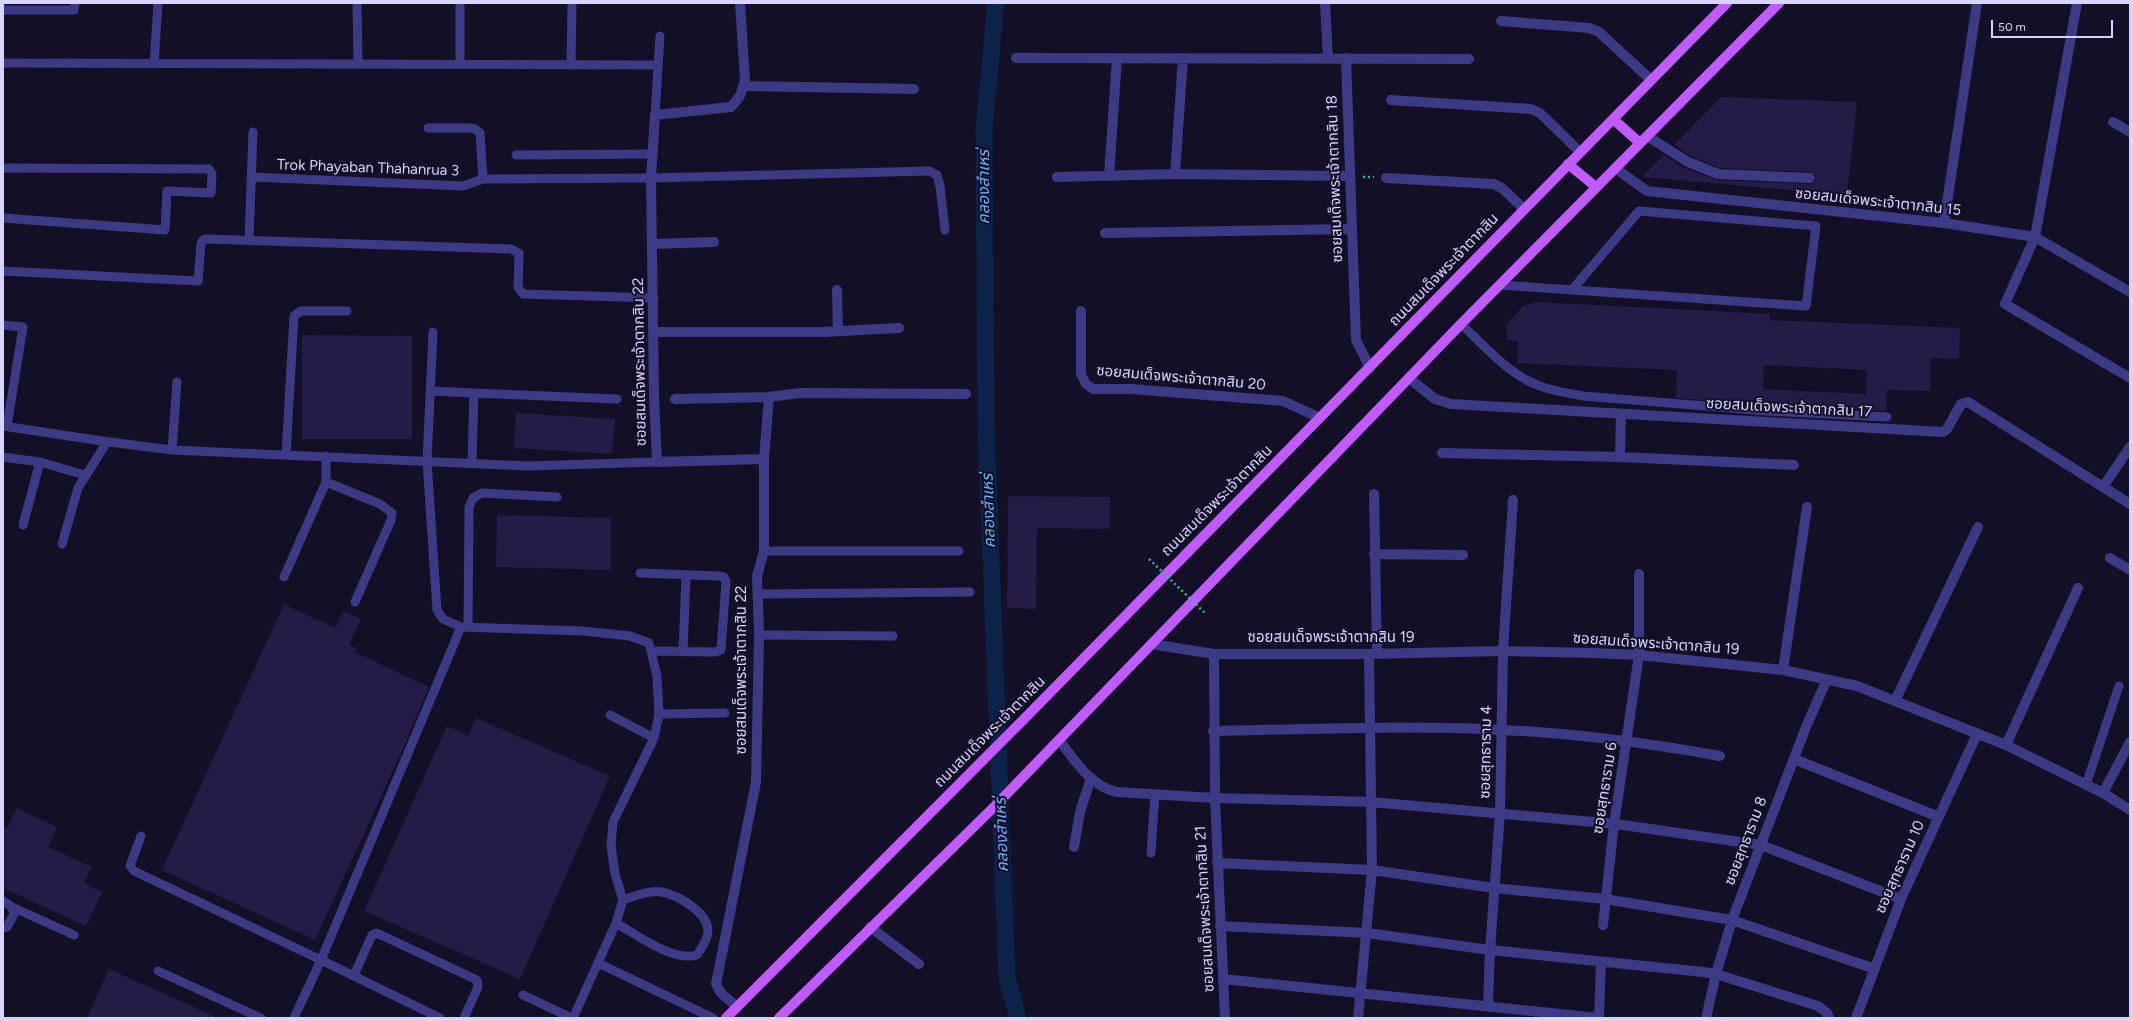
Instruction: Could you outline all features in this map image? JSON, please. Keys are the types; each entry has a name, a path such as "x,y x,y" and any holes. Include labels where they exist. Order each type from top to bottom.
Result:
{"main road":[{"name":"ถนนสมเด็จพระเจ้าตากสิน","path":"726,1018 1028,716 1727,3"},
{"path":"779,1018 870,927 995,806 1461,324 1779,3"},
{"path":"1613,119 1640,143"},
{"path":"1568,164 1596,187"}],"street":[{"path":"655,115 731,107 740,96 744,86 740,3"},
{"path":"1325,3 1328,58"},
{"path":"1944,223 1977,3"},
{"path":"2077,3 2035,237 2005,304 2130,378"},
{"path":"1501,21 1589,28 1598,32 1651,80"},
{"path":"1016,58 1469,59"},
{"path":"1109,176 1117,58"},
{"path":"1175,174 1183,58"},
{"name":"ซอยสมเด็จพระเจ้าตากสิน 18","path":"1346,58 1356,340 1370,368"},
{"path":"744,86 914,89"},
{"path":"1391,100 1532,109 1540,113 1580,152"},
{"name":"ซอยสมเด็จพระเจ้าตากสิน 22","path":"655,115 651,178 655,332 654,397 657,462 764,459 764,551 757,576 759,635 756,782 716,984 721,993 737,1008"},
{"path":"2113,122 2130,132"},
{"path":"1647,136 1688,162 1718,174 1810,178"},
{"name":"ซอยสมเด็จพระเจ้าตากสิน 15","path":"1615,168 1646,191 1944,223 2035,237 2130,292"},
{"path":"1057,177 1175,174 1350,176"},
{"path":"1386,178 1494,184 1502,188 1524,209"},
{"path":"1105,232 1352,229"},
{"path":"652,244 714,242"},
{"path":"836,290 838,331"},
{"name":"ซอยสมเด็จพระเจ้าตากสิน 20","path":"1081,311 1081,374 1086,384 1093,389 1131,389 1283,401 1320,418"},
{"path":"655,332 838,331 900,328"},
{"name":"ซอยสมเด็จพระเจ้าตากสิน 17","path":"1409,378 1435,399 1451,404 1943,432 1947,429 1961,404 1968,402 2130,504"},
{"path":"675,399 769,397 800,393 966,394"},
{"path":"764,459 769,397"},
{"path":"1620,457 1621,414"},
{"path":"2103,487 2130,447"},
{"path":"1442,453 1620,457 1794,466"},
{"path":"1358,1018 1372,870 1370,728 1373,654 1374,494"},
{"name":"ซอยสุทธาราม 4","path":"1488,1005 1490,950 1500,812 1503,651 1513,500"},
{"path":"1783,670 1807,507"},
{"path":"1895,701 1978,527"},
{"path":"1374,554 1463,555"},
{"path":"2110,558 2130,570"},
{"name":"ซอยสุทธาราม 6","path":"1602,925 1614,824 1639,655 1639,574"},
{"path":"2006,745 2078,588"},
{"name":"ซอยสมเด็จพระเจ้าตากสิน 19","path":"1152,644 1214,654 1373,654 1503,651 1639,655 1783,670 1858,686 2006,745 2086,786 2103,793 2130,810"},
{"name":"ซอยสมเด็จพระเจ้าตากสิน 21","path":"1214,654 1213,731 1215,798 1225,1018"},
{"name":"ซอยสุทธาราม 8","path":"1706,1018 1716,974 1732,920 1794,759 1827,679"},
{"path":"1213,731 1370,728 1501,730 1627,740 1720,756"},
{"name":"ซอยสุทธาราม 10","path":"1856,1016 1901,899 1977,734"},
{"path":"1059,740 1091,778 1106,790 1215,798 1371,802 1500,812 1614,824 1761,845 1901,899"},
{"path":"2103,793 2130,742"},
{"path":"1794,759 1939,817"},
{"path":"1074,847 1080,812 1091,778"},
{"path":"1217,863 1372,870 1494,888 1605,899 1732,920 1875,969"},
{"path":"1220,926 1367,933 1490,950 1716,974 1818,1006 1827,1013 1829,1018"},
{"path":"870,927 919,964"},
{"path":"1223,979 1488,1005 1599,1018 1602,962"}],"lane":[{"path":"3,10 74,10 75,3"},
{"path":"154,64 158,3"},
{"path":"357,3 358,64"},
{"path":"460,3 460,64"},
{"path":"571,65 572,3"},
{"path":"655,115 660,36"},
{"path":"3,63 658,65"},
{"path":"428,128 469,128 475,129 480,133 483,179"},
{"path":"249,241 252,132"},
{"path":"516,155 653,154"},
{"path":"3,168 209,169 212,174 211,193 167,191 165,230 3,218"},
{"name":"Trok Phayaban Thahanrua 3","path":"251,177 463,186 483,179 651,178 929,171 936,175 940,186 945,230"},
{"path":"1500,285 1572,290 1806,306 1816,226 1639,211 1572,290"},
{"path":"3,271 198,281 204,240 511,249 519,253 518,287 520,292 523,294 654,298"},
{"path":"286,454 294,316 301,311 347,311"},
{"path":"1461,324 1510,370 1536,384 1558,391 1583,396 1767,412 1887,418"},
{"path":"3,326 23,327 5,426 107,442 172,450 527,466 657,462"},
{"path":"433,332 427,461 437,610 443,619 465,627 583,631 630,636 649,643 657,676 659,714 654,738 613,822 611,846 615,874 623,900 616,923 572,1018 522,995"},
{"path":"172,450 176,382"},
{"path":"431,391 617,398"},
{"path":"472,463 474,393"},
{"path":"62,544 78,488 84,475 107,442"},
{"path":"284,577 326,482 326,456"},
{"path":"3,457 40,462 84,475"},
{"path":"23,525 40,462"},
{"path":"326,482 380,504 392,513 391,520 355,602"},
{"path":"294,1018 465,627 469,506 473,498 482,494 557,497"},
{"path":"764,551 958,551"},
{"path":"640,573 686,576 719,576 724,577 726,582 721,650 715,652 652,651"},
{"path":"684,652 686,576"},
{"path":"758,594 970,592"},
{"path":"759,635 892,636"},
{"path":"2086,786 2120,686"},
{"path":"659,714 725,713"},
{"path":"610,715 654,738"},
{"path":"1151,853 1155,794"},
{"path":"141,836 131,860 130,866 134,870 354,975 440,1018"},
{"path":"616,923 666,951 689,957 697,955 706,937 706,923 701,916 684,901 674,896 662,892 652,892 623,900"},
{"path":"3,901 12,907 74,935"},
{"path":"3,928 7,926 14,914 12,907"},
{"path":"354,975 372,935 376,933 477,980 478,987 464,1018"},
{"path":"598,963 713,1018"},
{"path":"158,971 261,1018"}],"path":[{"path":"1350,176 1386,178"},
{"path":"1149,559 1205,613"}],"building":[{"path":"1721,97 1857,102 1847,195 1642,177 1664,155 1685,168 1717,180 1810,184 1815,182 1816,175 1810,172 1719,168 1691,156 1674,145"},
{"path":"1537,302 1770,314 1770,320 1960,328 1959,359 1931,358 1930,391 1887,390 1886,411 1768,405 1676,398 1677,370 1517,363 1518,341 1507,340 1507,325 1523,306","holes":["1764,365 1867,370 1866,394 1763,389"]},
{"path":"302,335 412,336 412,439 302,439"},
{"path":"516,413 615,419 612,454 514,448"},
{"path":"1008,496 1110,497 1110,529 1037,528 1036,609 1007,608"},
{"path":"497,515 611,518 611,570 496,567"},
{"path":"284,604 335,628 343,611 361,619 349,645 357,648 355,652 429,687 402,751 315,940 162,870"},
{"path":"476,718 610,776 520,979 364,911 447,726 468,736"},
{"path":"17,808 57,827 48,847 92,867 84,883 102,892 86,926 3,888 3,826 7,828"},
{"path":"109,969 218,1018 87,1018"}],"waterway":[{"name":"คลองสำเหร่","path":"996,3 984,128 986,428 1007,978 1018,1018"}]}
